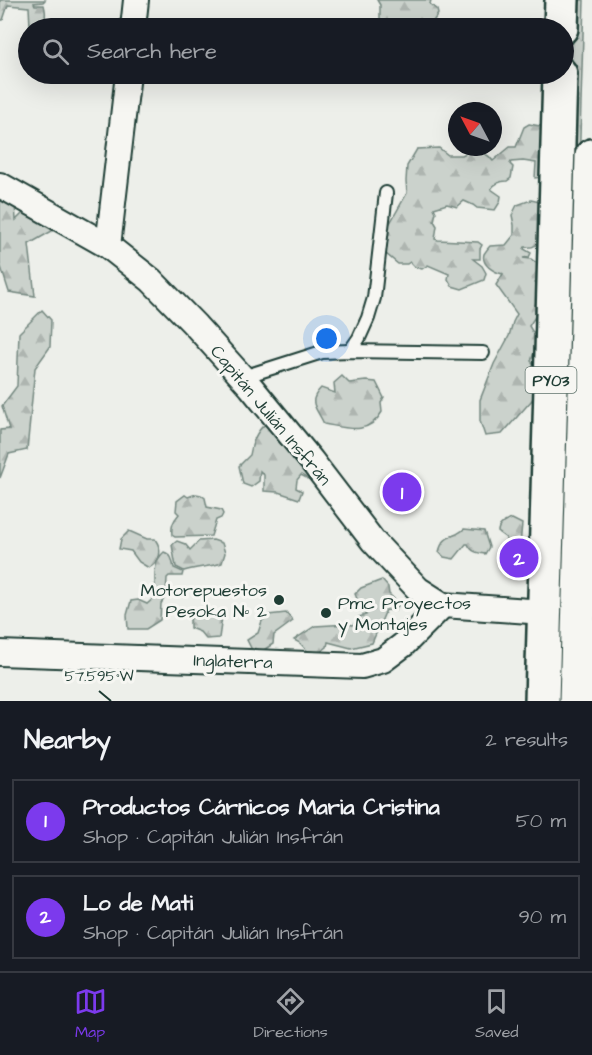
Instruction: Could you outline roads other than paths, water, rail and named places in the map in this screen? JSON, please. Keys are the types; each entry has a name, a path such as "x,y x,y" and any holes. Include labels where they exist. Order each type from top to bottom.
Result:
{"highway":[{"path":"561,18 562,0"},
{"name":"PY03","path":"542,701 560,84"},
{"path":"558,147 592,148"},
{"name":"PY03","path":"576,701 587,512 592,156"}],"street":[{"path":"134,18 136,0"},
{"path":"108,246 127,84"},
{"name":"Capitán Julián Insfrán","path":"0,185 108,246 151,280 243,377 373,541 418,589 443,605 544,612"},
{"name":"Inglaterra","path":"0,653 362,666 383,660 404,645 443,605"}],"lane":[{"path":"350,351 359,338 374,298 386,193"},
{"path":"243,377 322,352 483,352"}],"place":[{"name":"Productos Cárnicos Maria Cristina","path":"402,492"},
{"name":"Lo de Mati","path":"519,558"},
{"name":"Motorepuestos Pesoka Nº 2","path":"279,600"},
{"name":"Pmc Proyectos y Montajes","path":"326,613"}]}
